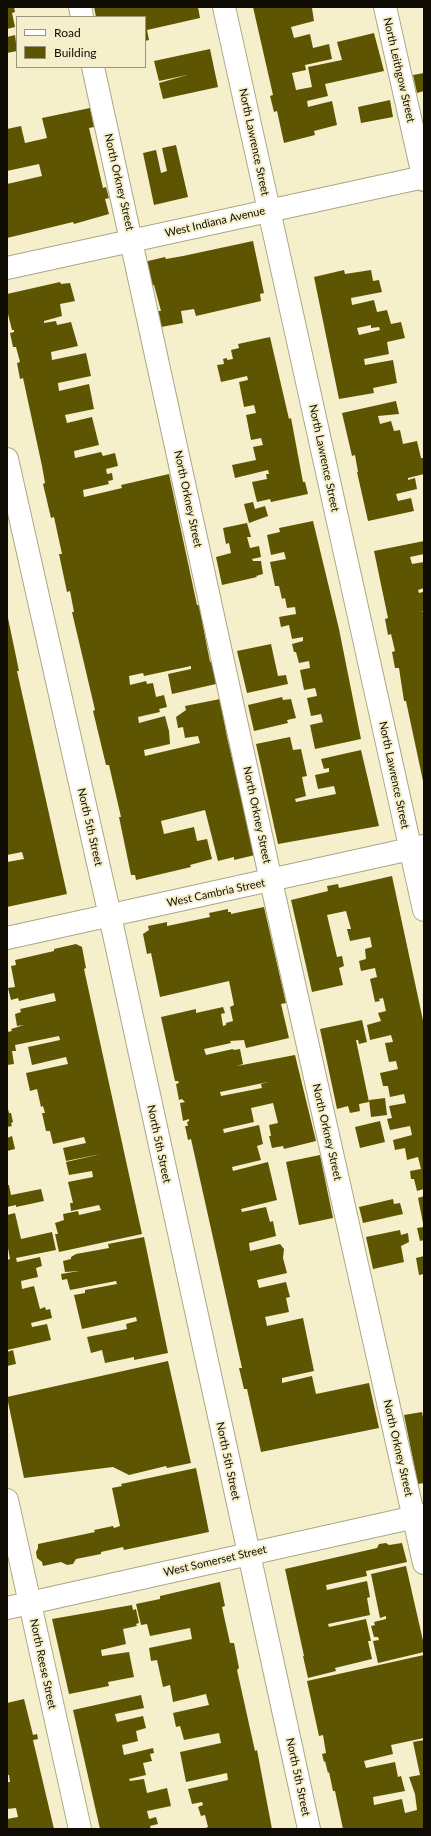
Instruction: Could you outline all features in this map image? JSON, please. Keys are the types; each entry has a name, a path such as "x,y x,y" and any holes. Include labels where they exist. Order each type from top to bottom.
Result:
{"street":[{"name":"North Lawrence Street","path":"224,7 269,210 417,847 424,910"},
{"name":"North Leithgow Street","path":"385,7 424,178"},
{"name":"North Orkney Street","path":"93,68 271,881 419,1516 424,1563"},
{"name":"West Indiana Avenue","path":"7,268 269,210 424,178"},
{"name":"North 5th Street","path":"7,459 110,916 309,1829"},
{"name":"West Cambria Street","path":"7,938 271,881 417,847"},
{"name":"North Reese Street","path":"7,1500 80,1829"},
{"name":"West Somerset Street","path":"7,1608 419,1516"}],"building":[{"path":"7,7 14,7 15,12 12,13 15,27 7,29"},
{"path":"94,7 198,7 200,18 147,30 149,40 146,41 146,16 96,16"},
{"path":"253,7 312,8 314,21 291,27 294,38 310,34 313,48 329,44 332,59 305,65 306,70 292,73 296,90 312,87 308,67 342,60 337,42 374,33 384,71 325,84 328,96 307,101 308,107 332,101 337,125 314,131 315,135 284,143 277,111 274,112 270,96 273,95"},
{"path":"15,35 16,51 7,53 7,37"},
{"path":"210,49 218,87 163,99 159,83 187,75 159,81 154,61"},
{"path":"424,73 424,91 417,93 413,75"},
{"path":"390,100 393,117 361,123 358,107"},
{"path":"90,108 94,127 89,128 103,188 106,187 109,198 105,199 109,214 74,224 73,222 7,238 7,184 42,176 39,164 7,171 7,129 21,126 25,143 47,138 42,118"},
{"path":"176,145 188,197 154,205 143,153 156,150 161,173 167,171 162,148"},
{"path":"253,241 264,293 260,294 261,301 196,316 194,309 181,311 183,323 161,327 158,311 161,311 154,285 151,286 146,264 148,261 165,257 166,259 183,256"},
{"path":"344,270 345,274 371,270 373,281 379,280 382,292 351,298 352,305 374,300 377,312 387,310 391,324 401,322 405,338 387,342 389,354 364,359 365,365 393,360 397,383 373,388 374,393 339,399 314,277","holes":["371,325 371,328 379,327 380,330 359,335 357,328"]},
{"path":"60,282 61,284 70,283 75,301 60,304 62,316 44,321 44,323 56,321 57,325 71,322 78,346 51,352 52,360 86,353 91,376 58,383 59,391 89,384 94,409 65,415 67,423 92,417 99,445 74,451 75,458 101,452 103,456 115,453 118,466 106,469 107,474 112,473 113,480 108,481 109,484 83,490 84,497 122,488 121,485 169,474 197,605 199,605 210,662 212,661 216,684 172,694 168,674 191,669 191,666 144,676 143,673 129,676 130,685 146,681 147,684 153,683 156,697 164,695 167,707 159,709 160,712 138,717 139,723 165,716 169,731 170,744 144,750 145,756 200,743 198,736 185,738 183,727 178,728 176,717 186,710 185,706 220,699 227,737 255,855 234,860 234,857 218,861 205,810 161,821 164,834 194,827 197,841 207,839 212,859 190,865 191,867 136,880 135,875 131,875 119,817 121,817 109,765 106,765 93,711 95,710 72,612 74,612 70,591 67,592 59,554 62,554 54,517 51,518 43,484 45,483 42,466 23,378 20,379 17,363 20,362 16,347 13,347 10,333 14,332 14,330 12,330 7,310 7,294"},
{"path":"270,337 289,419 291,418 303,482 305,482 308,494 271,502 270,499 257,502 252,482 267,479 266,474 269,474 268,470 235,478 232,465 256,460 253,447 263,445 261,438 251,440 246,415 256,413 254,405 244,407 239,382 248,380 247,376 221,382 217,365 224,364 223,359 233,359 231,350 239,348 238,344"},
{"path":"396,401 399,414 378,416 380,424 391,421 394,431 400,430 403,444 417,441 421,458 424,458 424,474 408,478 408,480 415,478 417,489 396,494 398,501 411,498 414,511 368,521 357,472 355,455 352,456 342,413"},
{"path":"253,502 255,509 265,506 268,516 249,523 244,504"},
{"path":"313,521 339,629 361,739 315,749 310,725 323,722 321,714 311,716 307,698 317,696 315,688 304,690 300,670 310,668 309,661 299,663 292,644 303,641 303,637 292,639 289,625 281,627 279,617 296,614 295,607 287,608 285,598 282,599 279,586 275,586 270,562 286,559 284,552 271,555 267,535 280,532 279,528"},
{"path":"247,523 251,537 247,537 250,548 259,546 261,557 252,559 253,561 261,561 263,574 256,576 257,577 222,585 216,557 231,553 229,543 226,544 223,528"},
{"path":"424,541 424,554 410,557 412,564 424,562 424,588 418,590 419,593 423,592 424,595 424,611 422,611 424,613 423,781 406,701 404,701 399,668 395,668 392,652 395,651 391,634 388,635 385,619 388,618 374,551"},
{"path":"8,618 19,671 17,671 67,894 7,907 7,862 24,859 22,852 7,855"},
{"path":"271,644 278,676 286,675 288,684 247,693 237,651"},
{"path":"282,697 283,700 291,699 296,718 287,720 288,723 254,731 248,705"},
{"path":"290,737 293,750 301,749 307,776 302,777 306,796 295,799 296,802 336,794 334,786 318,789 315,775 329,772 329,768 324,769 321,759 361,750 379,826 278,844 256,744"},
{"path":"392,876 424,1025 424,1189 417,1191 414,1179 411,1179 410,1171 421,1169 418,1157 407,1160 405,1148 395,1150 393,1140 412,1135 410,1126 390,1130 387,1119 392,1118 389,1106 406,1103 404,1094 390,1097 388,1086 383,1086 380,1073 398,1069 396,1061 389,1062 387,1053 385,1043 393,1042 391,1035 370,1040 367,1025 381,1021 378,1013 386,1011 383,998 379,999 380,1001 375,1002 370,979 377,977 375,968 361,971 359,961 366,959 365,949 372,947 370,937 350,941 347,929 351,929 346,911 327,915 337,957 342,956 344,966 339,968 343,985 312,992 291,900 328,891 327,886 338,884 339,888"},
{"path":"264,907 286,1003 281,1004 289,1038 246,1048 244,1040 230,1041 231,1043 204,1049 206,1055 233,1049 240,1049 243,1064 237,1066 295,1055 316,1141 284,1149 283,1146 272,1148 269,1136 271,1136 269,1125 278,1123 273,1103 251,1108 254,1122 223,1129 224,1133 259,1125 263,1144 257,1146 261,1160 232,1167 233,1171 268,1162 277,1200 241,1209 242,1212 266,1207 270,1222 273,1221 276,1236 249,1243 250,1251 280,1244 284,1249 283,1258 287,1273 257,1280 259,1288 286,1282 290,1297 286,1298 289,1312 265,1317 267,1326 303,1318 314,1371 282,1378 282,1383 312,1376 316,1394 369,1383 379,1428 261,1452 247,1389 244,1389 239,1368 242,1368 191,1139 188,1140 185,1126 188,1126 187,1122 189,1119 183,1121 180,1103 185,1102 182,1099 179,1100 176,1084 179,1083 178,1081 175,1081 161,1017 196,1009 196,1013 223,1007 225,1013 221,1014 223,1026 226,1025 226,1023 233,1021 230,1007 234,1005 229,981 160,997 151,953 147,954 143,934 149,930 148,926 167,922 167,926 210,917 209,913 228,909 228,912 231,912 231,914","holes":["268,1082 261,1084 262,1088 221,1096 220,1092"]},
{"path":"76,944 82,947 86,968 84,969 142,1234 59,1252 55,1234 58,1234 55,1223 64,1220 63,1214 78,1211 79,1215 101,1210 99,1205 71,1211 70,1203 73,1203 68,1182 93,1177 92,1171 69,1175 66,1162 101,1154 66,1161 63,1148 86,1143 84,1137 53,1144 50,1131 46,1131 42,1113 45,1113 43,1106 41,1107 37,1089 30,1091 26,1073 68,1064 66,1057 32,1065 28,1047 60,1040 59,1036 15,1045 16,1051 12,1051 14,1064 7,1065 7,1032 12,1031 11,1029 24,1025 17,1026 15,1014 21,1012 20,1009 56,1001 54,993 19,1001 18,998 11,1000 8,988 15,987 11,966 16,965 15,960"},
{"path":"362,1020 367,1042 359,1044 358,1040 356,1040 369,1102 359,1104 360,1111 350,1113 348,1106 337,1109 320,1029"},
{"path":"385,1098 387,1115 371,1117 369,1100"},
{"path":"7,1105 13,1122 11,1123 12,1126 7,1127"},
{"path":"380,1121 385,1142 360,1148 355,1127"},
{"path":"12,1136 15,1149 7,1151 7,1138"},
{"path":"320,1155 333,1218 299,1225 286,1162"},
{"path":"7,1185 9,1185 11,1195 41,1189 44,1201 16,1207 16,1205 7,1207"},
{"path":"424,1196 424,1223 423,1223 418,1198"},
{"path":"393,1199 394,1204 400,1203 403,1214 363,1223 359,1207"},
{"path":"15,1213 21,1239 52,1232 56,1250 16,1258 17,1262 40,1257 42,1266 36,1268 38,1277 21,1281 22,1289 34,1286 40,1309 45,1307 46,1310 50,1309 52,1318 31,1323 32,1327 47,1324 51,1340 7,1350 7,1260 10,1259 7,1243 7,1215"},
{"path":"424,1227 424,1240 420,1241 417,1228"},
{"path":"400,1230 401,1235 408,1233 409,1242 401,1246 404,1262 373,1269 366,1237"},
{"path":"144,1237 168,1353 134,1360 134,1357 105,1363 102,1350 91,1353 87,1337 127,1329 126,1324 137,1321 136,1317 82,1329 74,1295 85,1293 85,1290 117,1284 116,1281 70,1290 67,1279 62,1280 61,1274 79,1271 65,1272 63,1261 71,1259 71,1257 76,1254 109,1248 108,1244"},
{"path":"424,1256 424,1274 419,1275 416,1258"},
{"path":"13,1350 16,1364 7,1366 7,1352"},
{"path":"168,1361 191,1463 167,1468 166,1466 129,1475 113,1467 24,1478 7,1397"},
{"path":"422,1412 424,1423 424,1483 418,1484 404,1415"},
{"path":"196,1468 209,1532 124,1550 123,1547 101,1552 101,1554 76,1559 73,1564 67,1565 61,1562 43,1566 42,1562 37,1558 36,1552 38,1544 95,1532 94,1530 120,1526 112,1488 122,1486 121,1484"},
{"path":"386,1543 389,1545 402,1543 407,1562 366,1571 367,1576 326,1585 327,1590 367,1581 370,1597 367,1598 370,1615 328,1624 329,1627 366,1619 371,1641 368,1641 372,1659 335,1668 336,1671 308,1678 285,1569 377,1548 379,1544"},
{"path":"406,1566 424,1645 424,1652 378,1663 373,1641 379,1640 378,1637 374,1637 371,1626 375,1625 374,1622 386,1619 386,1616 380,1618 371,1574"},
{"path":"220,1582 225,1606 222,1607 230,1643 234,1643 239,1668 237,1670 255,1751 257,1750 272,1829 203,1829 208,1827 205,1815 201,1816 198,1807 203,1805 202,1802 192,1804 188,1789 228,1780 227,1773 186,1782 180,1752 221,1743 219,1733 184,1740 180,1726 176,1727 173,1713 209,1705 206,1694 173,1702 170,1685 163,1687 157,1660 151,1661 149,1648 192,1639 190,1628 150,1636 147,1624 141,1625 136,1604 160,1599 160,1596"},
{"path":"132,1605 133,1610 136,1609 139,1623 136,1624 137,1626 123,1629 126,1644 101,1650 102,1656 129,1652 134,1677 108,1682 109,1686 69,1694 52,1619"},
{"path":"424,1655 424,1738 391,1745 393,1754 364,1761 366,1768 395,1762 398,1777 401,1776 405,1791 373,1797 374,1805 402,1799 405,1813 417,1810 415,1794 409,1777 420,1775 413,1742 424,1740 424,1828 343,1829 335,1791 333,1791 329,1772 328,1773 322,1754 326,1753 323,1735 319,1736 307,1681"},
{"path":"141,1695 144,1708 115,1714 117,1722 143,1716 146,1728 136,1731 138,1741 122,1745 124,1755 153,1748 154,1753 150,1754 152,1761 143,1763 146,1775 129,1779 130,1781 144,1779 147,1793 167,1788 171,1806 147,1811 149,1819 156,1817 158,1824 150,1826 151,1829 100,1829 73,1710"},
{"path":"24,1699 33,1735 37,1734 38,1739 33,1740 54,1829 7,1829 7,1819 18,1817 16,1808 7,1809 7,1782 10,1782 9,1775 7,1775 7,1703"}]}
